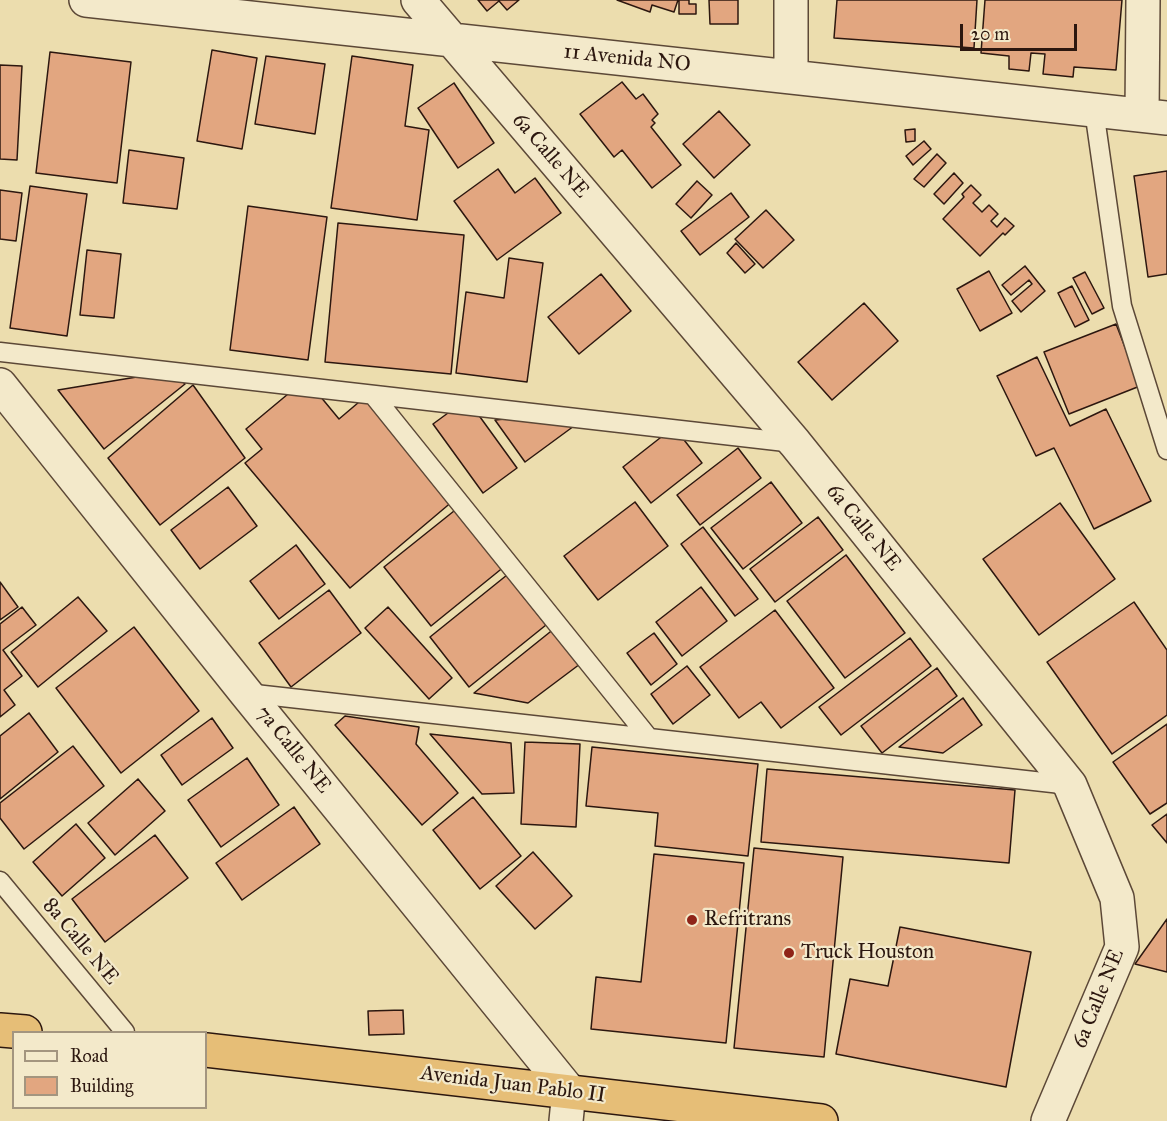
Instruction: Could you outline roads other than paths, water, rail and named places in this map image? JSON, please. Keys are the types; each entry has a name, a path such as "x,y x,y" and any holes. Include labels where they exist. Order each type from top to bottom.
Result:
{"highway":[{"name":"Avenida Juan Pablo II","path":"207,1050 567,1106 820,1121"}],"street":[{"name":"11 Avenida NO","path":"86,0 1155,117"},
{"name":"6a Calle NE","path":"418,0 795,443 1070,785 1117,898 1122,947 1048,1121"},
{"path":"791,0 791,77"},
{"path":"1143,0 1155,117"},
{"name":"7a Calle NE","path":"0,385 246,693 567,1106"}],"lane":[{"path":"1094,110 1122,306 1167,450"},
{"path":"0,352 795,443"},
{"path":"373,395 649,738"},
{"path":"246,693 1070,785"},
{"name":"8a Calle NE","path":"0,880 124,1031"}],"place":[{"name":"Refritrans","path":"692,920"},
{"name":"Truck Houston","path":"789,953"}]}
